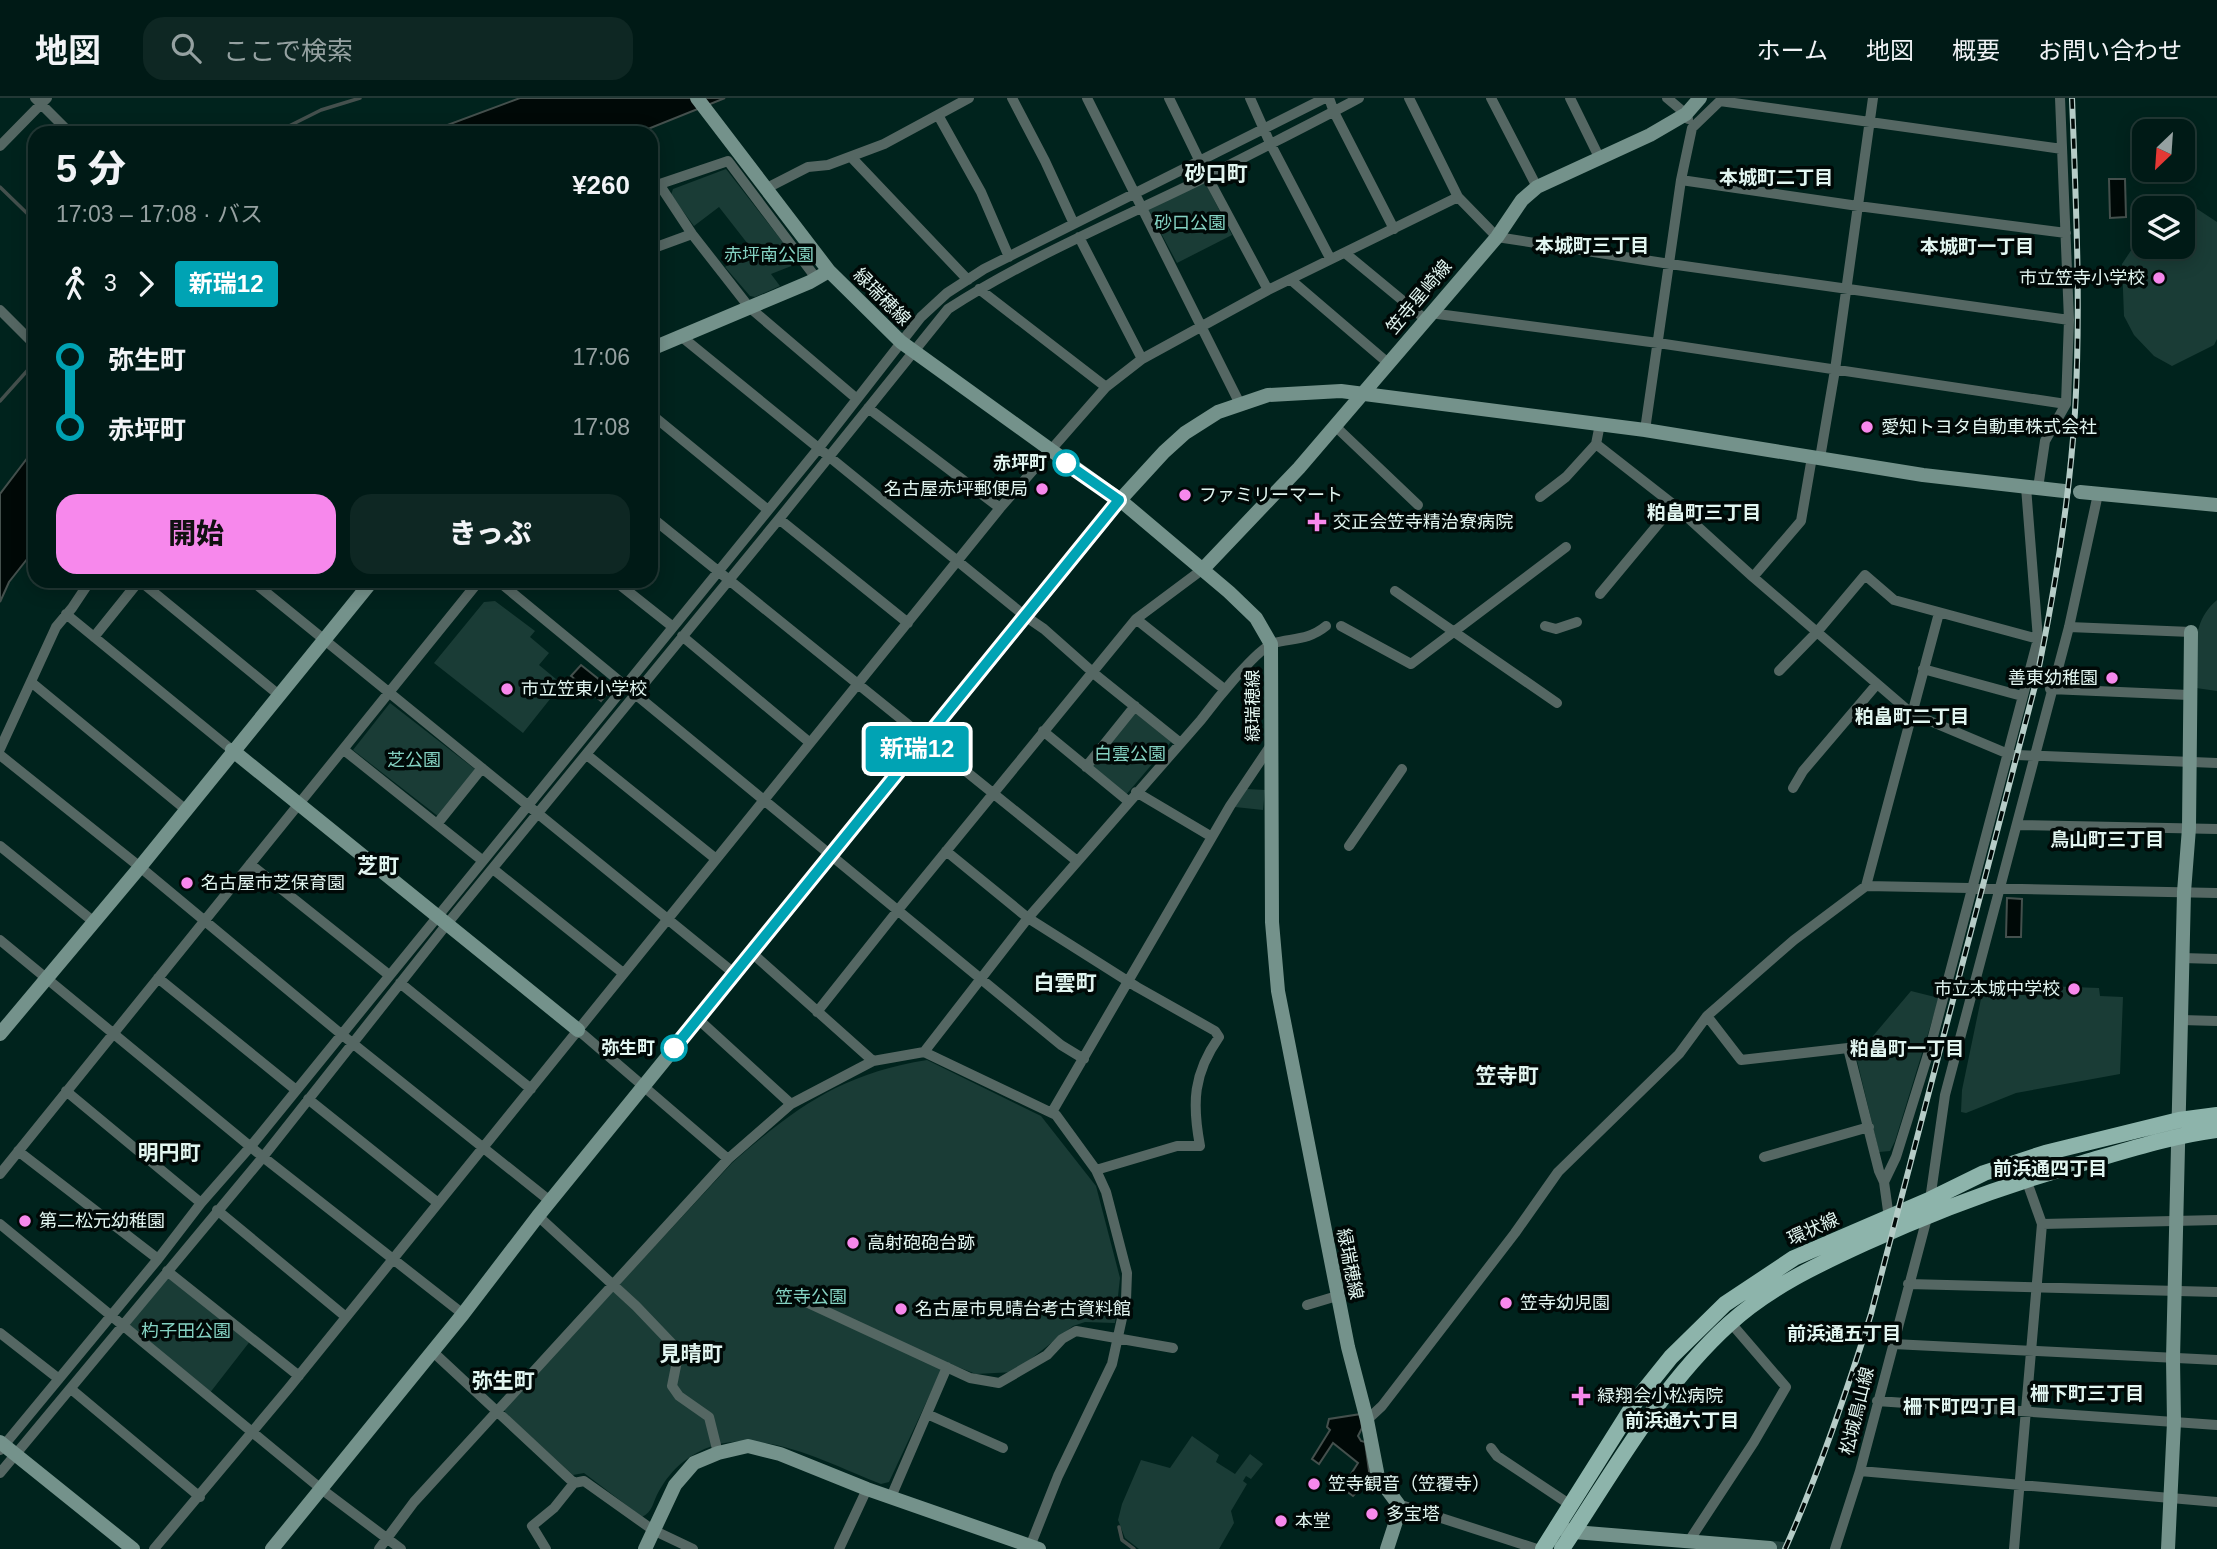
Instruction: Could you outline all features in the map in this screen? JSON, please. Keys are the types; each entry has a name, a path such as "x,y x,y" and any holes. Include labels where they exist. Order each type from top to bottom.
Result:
{"main road":[{"name":"環状線","path":"1543,1549 1638,1398 1679,1347 1725,1304 1794,1258 1889,1217 2026,1179 2217,1115"},
{"name":"環状線","path":"1562,1549 1654,1408 1688,1364 1730,1322 1809,1268 1930,1207 1984,1173 2045,1153 2178,1128 2217,1130"}],"street":[{"name":"緑瑞穂線","path":"697,98 765,189 822,275 913,352 1119,500 1203,569 1256,618 1271,643 1272,909 1278,991 1337,1296 1378,1477 1398,1504"},
{"path":"765,189 807,167 828,165 852,158 884,144 969,98"},
{"path":"1012,98 1074,224"},
{"path":"1087,98 1240,404"},
{"path":"1169,98 1199,161 1268,290"},
{"path":"1250,98 1270,143 1330,258"},
{"path":"5,1448 71,1390 167,1270 263,1157 400,983 482,861 818,449 921,317 947,293 1009,257 1327,98 1394,229"},
{"path":"0,1473 5,1448 201,1203 251,1146 389,975 493,869 948,309 979,289 1079,237 1207,176 1359,98"},
{"path":"1409,98 1458,197 1497,237 2069,320"},
{"path":"1491,98 1537,187"},
{"path":"1570,98 1600,159"},
{"path":"1667,98 1692,108 1720,101 2062,149"},
{"path":"1753,577 1801,521 1835,370 1873,98"},
{"path":"1884,1182 1896,1157 1930,1048 2038,639 2032,487 2045,441 2066,404 2069,320 2060,98"},
{"path":"0,146 41,100 64,126"},
{"path":"1645,430 1692,108"},
{"name":"笠寺星崎線","path":"1203,569 1299,468 1363,394 1497,237 1522,200 1537,187 1600,159 1692,108"},
{"path":"938,115 981,192 1009,257"},
{"path":"852,158 968,279"},
{"path":"658,184 728,161 822,275 658,346"},
{"path":"1681,180 2066,233"},
{"path":"658,189 749,307 857,400"},
{"path":"154,1549 253,1433 1000,508 1106,387 1142,359 1201,326 1330,258 1458,197"},
{"path":"658,246 692,234"},
{"path":"1079,237 1142,359"},
{"path":"1345,253 1427,316 1658,343 2066,404"},
{"path":"1291,280 1388,363"},
{"path":"979,289 1106,387"},
{"path":"0,310 28,338"},
{"path":"682,337 1044,629 1179,742"},
{"path":"272,1549 463,1314 550,1201 1119,500 1185,433 1218,412 1268,395 1309,392 1363,394 1645,430 1923,475 2064,491"},
{"path":"868,408 1000,508"},
{"path":"658,420 768,510"},
{"path":"1540,497 1566,477 1596,444 1600,424"},
{"path":"1335,426 1418,505"},
{"path":"1596,444 1674,505 1911,713 2006,753 2034,757 2217,762"},
{"path":"2080,492 2217,505"},
{"name":"松城鳥山線","path":"1835,1549 1860,1471 1930,1207 1945,1095 2017,825 2050,689 2069,627 2098,494"},
{"path":"1600,594 1674,505"},
{"path":"779,519 908,623"},
{"path":"658,523 1076,861"},
{"path":"1341,626 1411,664 1566,547"},
{"path":"817,1012 1136,619 1203,569"},
{"path":"1779,671 1817,632 1865,575 1894,600 2038,639"},
{"path":"0,749 56,627 85,588"},
{"path":"94,636 134,588"},
{"path":"149,588 279,695"},
{"path":"261,588 735,974"},
{"path":"0,1034 140,867 232,750 366,588"},
{"path":"0,1174 474,588"},
{"path":"507,588 1061,1045 1084,1059"},
{"path":"624,588 673,626"},
{"path":"1395,591 1557,703"},
{"path":"1866,886 1939,613"},
{"path":"66,614 578,1030 727,1159"},
{"path":"1136,619 1224,689"},
{"path":"1545,626 1556,629 1577,622"},
{"path":"924,1052 1028,918 1201,720 1224,689 1271,643 1294,641 1315,634 1326,626"},
{"path":"2069,627 2191,632 2189,828 2182,958 2172,1359 2174,1422 2168,1549"},
{"path":"682,636 809,742"},
{"path":"1923,669 2022,696"},
{"path":"31,682 185,809"},
{"path":"1793,788 1803,771 1877,684"},
{"path":"2050,689 2189,695"},
{"path":"1086,767 1135,706"},
{"path":"1043,731 1128,802"},
{"path":"1052,1112 1212,837 1272,743"},
{"path":"344,751 482,861"},
{"path":"587,754 716,859"},
{"path":"0,755 550,1201"},
{"path":"437,824 482,768"},
{"path":"1349,846 1402,769"},
{"path":"1136,792 1212,837"},
{"path":"2017,825 2217,829"},
{"path":"0,846 94,922"},
{"path":"946,850 1028,918 1128,981 1215,1031 1219,1037 1203,1065 1195,1094 1200,1146 1177,1146 1096,1170"},
{"path":"250,864 389,975"},
{"path":"493,869 623,973"},
{"path":"1367,1420 1382,1406 1515,1233 1558,1172 1679,1054 1707,1016 1794,940 1866,886 2217,893"},
{"path":"0,940 263,1157 463,1314"},
{"path":"752,953 873,1062"},
{"path":"2182,958 2217,959"},
{"path":"158,978 296,1090"},
{"path":"400,983 531,1089"},
{"path":"1707,1016 1741,1060 1848,1048 1884,1182 1889,1217"},
{"path":"698,1019 791,1104"},
{"path":"2181,1020 2217,1021"},
{"path":"379,1549 414,1503 727,1159 791,1104 873,1062 924,1052 1052,1112 1096,1170 1106,1192 1127,1273 1126,1300 1112,1364 1058,1476 1033,1548 867,1489 780,1454 748,1446 718,1453 694,1463 675,1485 645,1549"},
{"path":"66,1091 201,1203"},
{"path":"308,1099 438,1203"},
{"path":"1764,1157 1869,1128"},
{"path":"19,1151 158,1259"},
{"path":"2014,1549 2042,1224 2026,1179"},
{"path":"217,1210 346,1317"},
{"path":"538,1216 679,1351 672,1386 679,1396 709,1417 718,1453"},
{"path":"2042,1224 2217,1220"},
{"path":"0,1224 320,1488 401,1549"},
{"path":"167,1270 299,1376"},
{"path":"1908,1284 2217,1292"},
{"path":"793,1296 970,1378 999,1383 1047,1355 1062,1339 1076,1331 1174,1348"},
{"path":"1307,1305 1337,1296"},
{"path":"1689,1541 1754,1442 1786,1387 1730,1322"},
{"path":"0,1333 59,1379"},
{"path":"1893,1344 2217,1360"},
{"path":"432,1351 575,1483"},
{"path":"891,1497 947,1367"},
{"path":"71,1390 200,1497"},
{"path":"1877,1401 2217,1425"},
{"path":"927,1414 1003,1448"},
{"path":"5,1448 133,1549"},
{"path":"1491,1448 1497,1456 1569,1504"},
{"path":"1860,1471 2217,1502"},
{"path":"546,1549 532,1526 554,1508 575,1483 584,1481 653,1530 693,1549"},
{"path":"839,1549 867,1489"},
{"path":"1387,1549 1398,1515 1398,1504 1537,1549"},
{"path":"1556,1527 1573,1532 1689,1541 1707,1546 1770,1548"}],"green space":[{"name":"赤坪南公園","path":"726,169 799,263 771,274 780,286 755,297 750,296 725,267 751,248 719,207 694,226 671,195 673,189"},
{"name":"砂口公園","path":"1205,182 1232,235 1177,263 1148,209"},
{"path":"2195,208 2217,222 2217,339 2214,345 2172,366 2154,356 2134,335 2124,316 2122,264 2132,249 2132,259 2195,259"},
{"path":"2217,600 2217,691 2196,688 2196,640 2202,619"},
{"path":"495,601 535,631 530,637 549,653 539,665 562,684 523,733 434,663 484,602"},
{"name":"芝公園","path":"390,703 476,770 439,817 353,750"},
{"name":"白雲公園","path":"1134,712 1171,742 1125,796 1089,766"},
{"path":"1247,789 1265,790 1263,810 1235,807"},
{"path":"1992,984 2099,988 2100,996 2123,997 2120,1074 2016,1093 1966,1113 1961,1112 1962,1090 1982,994"},
{"path":"1911,991 1939,998 1895,1141 1890,1151 1879,1152 1856,1056"},
{"name":"笠寺公園","path":"927,1060 1041,1116 1096,1186 1120,1278 1115,1323 1085,1322 1073,1326 1014,1372 976,1374 945,1362 889,1482 881,1484 782,1446 731,1442 706,1448 683,1462 667,1479 651,1509 642,1517 584,1473 573,1475 506,1414 504,1409 732,1163 755,1143 799,1109 844,1084 869,1074"},
{"name":"杓子田公園","path":"167,1272 251,1340 209,1394 125,1325"},
{"path":"1192,1436 1219,1455 1216,1462 1235,1474 1250,1454 1263,1464 1251,1479 1246,1476 1243,1481 1247,1484 1231,1511 1234,1523 1219,1549 1139,1549 1125,1538 1118,1520 1141,1460 1170,1468"}],"shaded area":[{"path":"520,98 725,98 655,126 445,126"},
{"path":"2109,179 2125,179 2126,217 2110,218"},
{"path":"28,457 28,558 9,582 0,602 0,494"},
{"path":"581,665 611,689 601,701 571,676"},
{"path":"2007,898 2022,899 2021,937 2006,937"},
{"path":"1361,1414 1362,1428 1358,1436 1365,1442 1370,1478 1353,1496 1342,1488 1358,1463 1333,1443 1319,1464 1312,1459 1330,1430 1327,1427 1329,1419"}],"waterway":[{"path":"289,126 321,110 360,98"},
{"path":"0,187 28,214"},
{"path":"0,401 28,370"},
{"path":"1119,1527 1122,1540 1134,1549"}],"tunnel":[{"path":"1770,1548 1786,1549"}],"railway":[{"path":"1785,1549 1831,1433 1871,1314 2042,652 2065,516 2075,412 2078,295 2072,98"}],"bus line":[{"name":"新瑞12","path":"674,1048 1119,500 1066,463"}],"place":[{"name":"市立笠寺小学校","path":"2159,278"},
{"name":"愛知トヨタ自動車株式会社","path":"1867,427"},
{"name":"赤坪町","path":"1066,463"},
{"name":"名古屋赤坪郵便局","path":"1042,489"},
{"name":"ファミリーマート","path":"1185,495"},
{"name":"交正会笠寺精治寮病院","path":"1317,522"},
{"name":"善東幼稚園","path":"2112,678"},
{"name":"市立笠東小学校","path":"507,689"},
{"name":"名古屋市芝保育園","path":"187,883"},
{"name":"市立本城中学校","path":"2074,989"},
{"name":"弥生町","path":"674,1048"},
{"name":"第二松元幼稚園","path":"25,1221"},
{"name":"高射砲砲台跡","path":"853,1243"},
{"name":"笠寺幼児園","path":"1506,1303"},
{"name":"名古屋市見晴台考古資料館","path":"901,1309"},
{"name":"緑翔会小松病院","path":"1581,1396"},
{"name":"笠寺観音（笠覆寺）","path":"1314,1484"},
{"name":"多宝塔","path":"1372,1514"},
{"name":"本堂","path":"1281,1521"}],"district":[{"name":"砂口町","path":"1216,173"},
{"name":"本城町二丁目","path":"1776,177"},
{"name":"本城町三丁目","path":"1592,245"},
{"name":"本城町一丁目","path":"1977,246"},
{"name":"粕畠町三丁目","path":"1704,512"},
{"name":"粕畠町二丁目","path":"1912,716"},
{"name":"鳥山町三丁目","path":"2107,839"},
{"name":"芝町","path":"378,865"},
{"name":"白雲町","path":"1065,982"},
{"name":"粕畠町一丁目","path":"1907,1048"},
{"name":"笠寺町","path":"1507,1075"},
{"name":"明円町","path":"169,1152"},
{"name":"前浜通四丁目","path":"2050,1168"},
{"name":"前浜通五丁目","path":"1844,1333"},
{"name":"見晴町","path":"691,1353"},
{"name":"弥生町","path":"503,1380"},
{"name":"柵下町三丁目","path":"2087,1393"},
{"name":"柵下町四丁目","path":"1960,1406"},
{"name":"前浜通六丁目","path":"1682,1420"}]}
